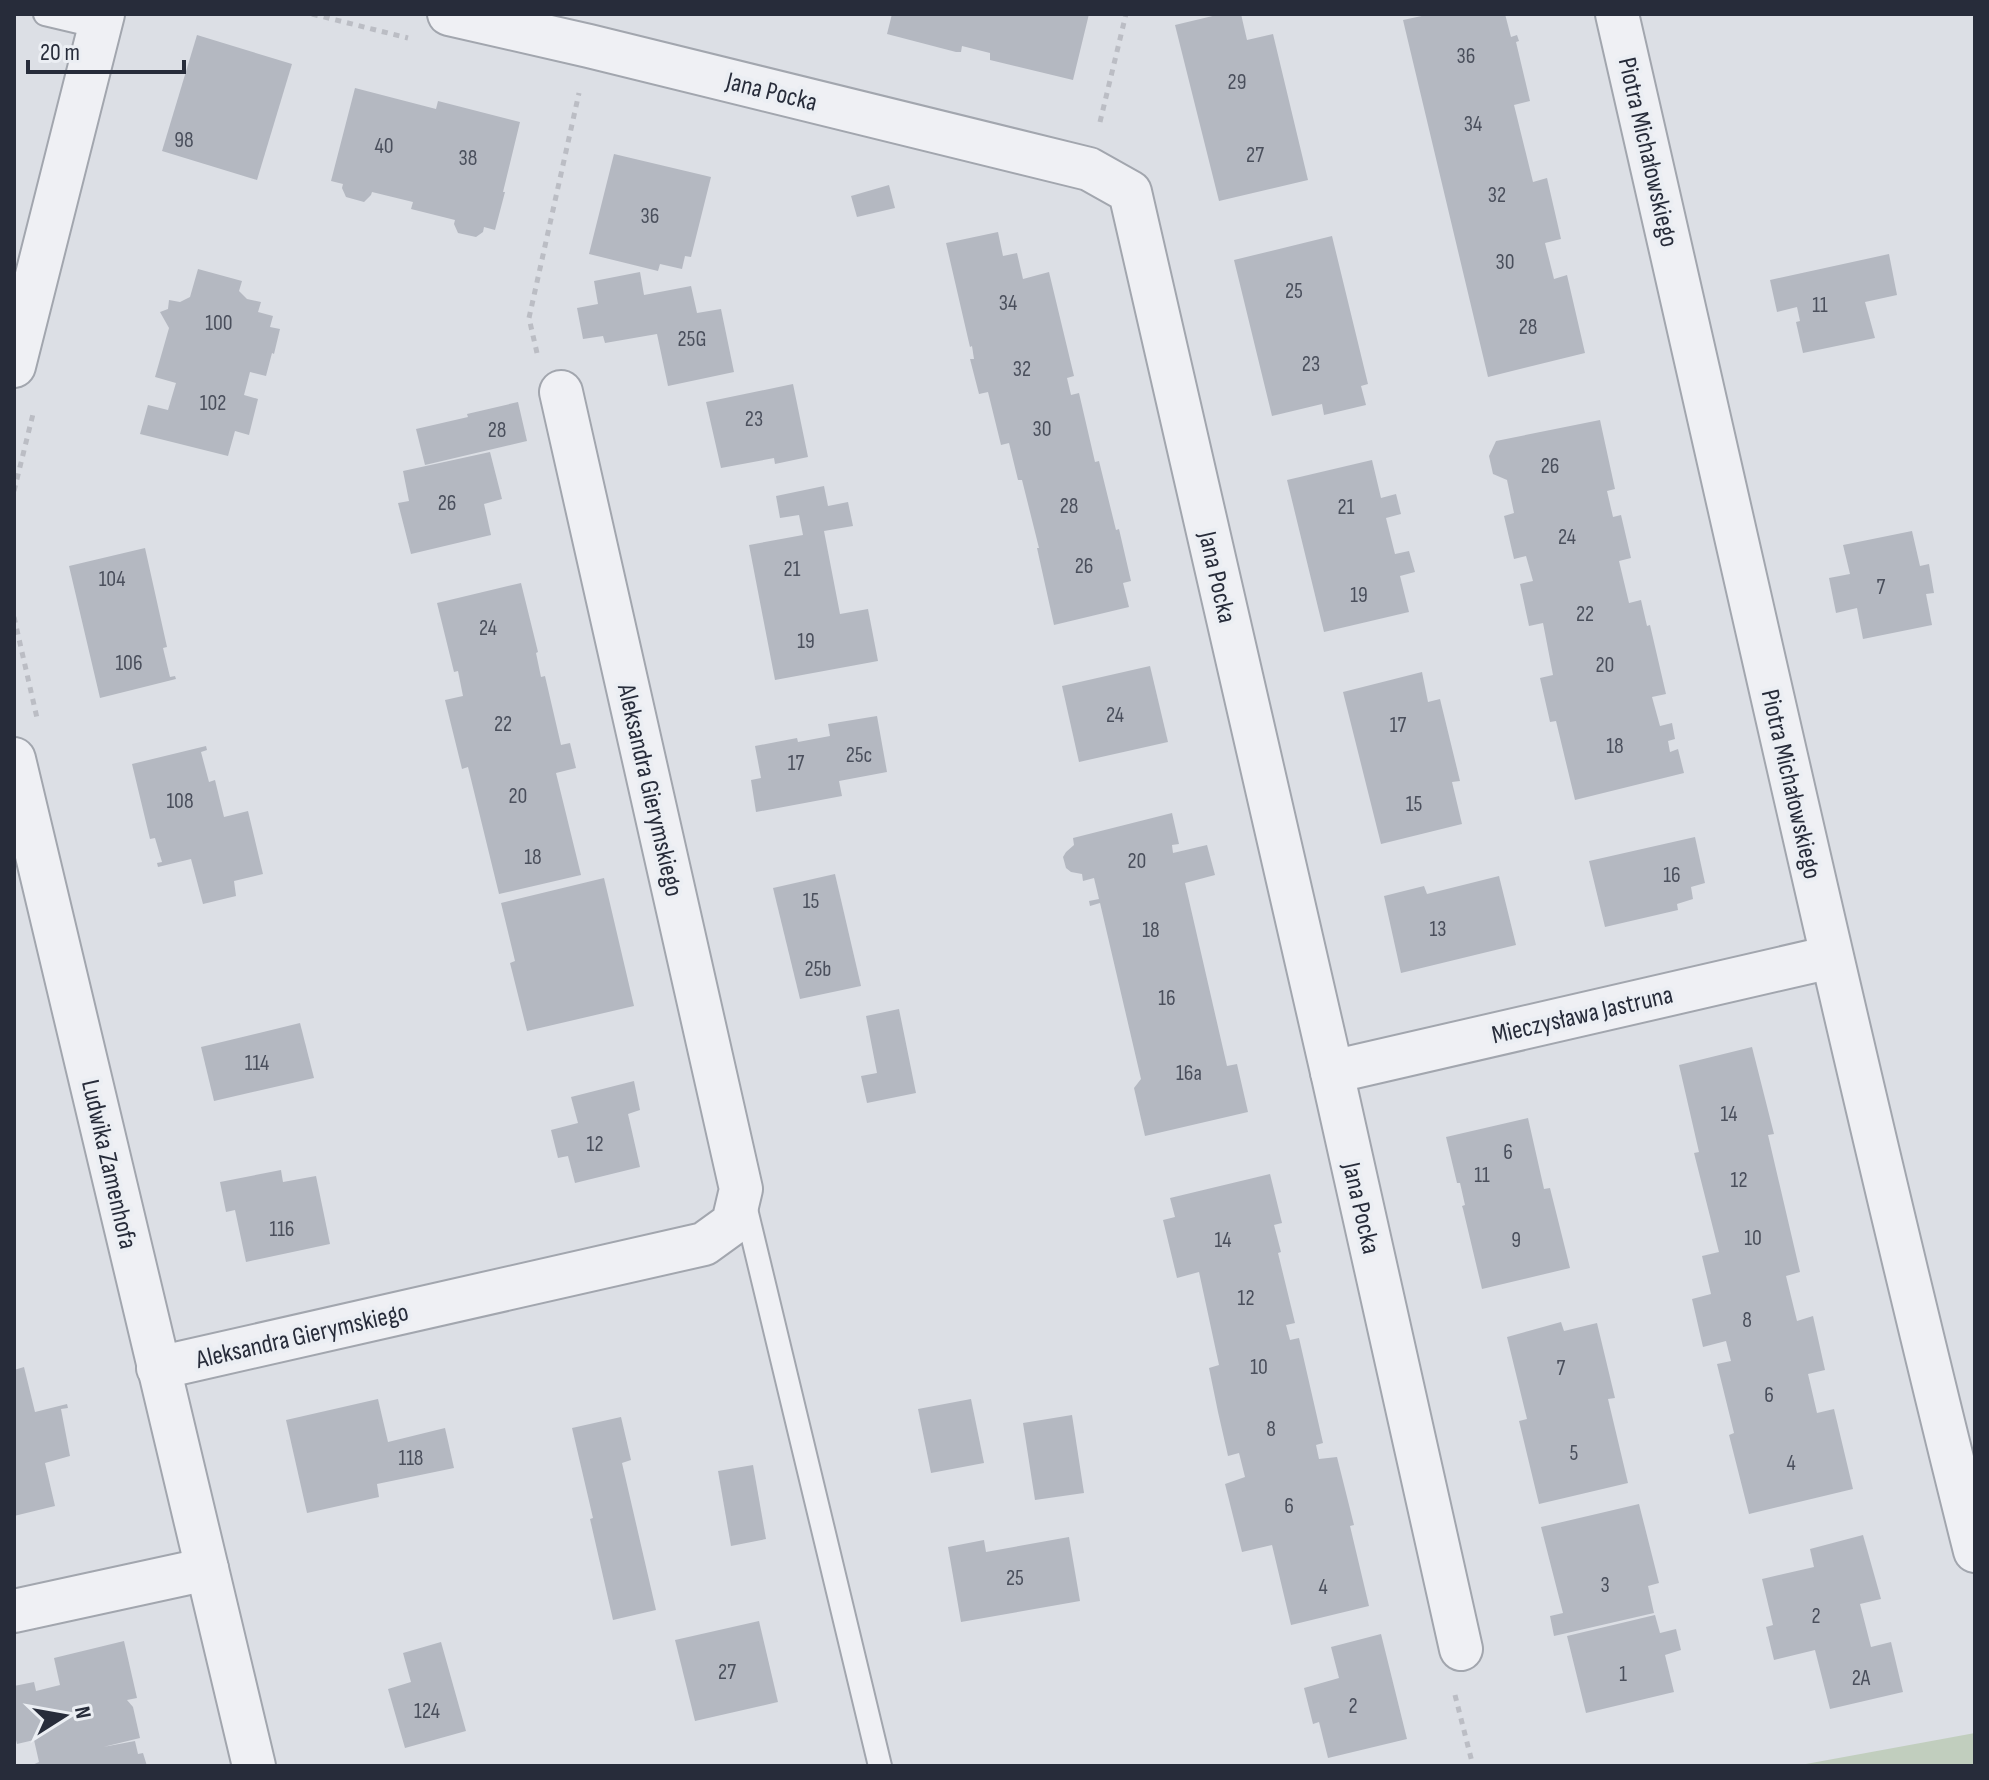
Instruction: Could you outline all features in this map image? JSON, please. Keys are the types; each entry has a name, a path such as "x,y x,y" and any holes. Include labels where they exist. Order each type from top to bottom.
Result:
{"street":[{"name":"Jana Pocka","path":"449,14 604,49 1089,169 1130,192 1461,1649"},
{"name":"Piotra Michałowskiego","path":"1617,14 1831,957 1916,1318 1975,1551"},
{"path":"14,366 21,306 101,21"},
{"name":"Aleksandra Gierymskiego","path":"158,1368 704,1244 733,1223 741,1189 550,378"},
{"name":"Ludwika Zamenhofa","path":"14,759 254,1766"},
{"name":"Mieczysława Jastruna","path":"1332,1072 1831,957"},
{"path":"14,1611 207,1569"}],"lane":[{"path":"45,14 101,21"},
{"name":"Aleksandra Gierymskiego","path":"741,1189 880,1766"}],"path":[{"path":"1089,169 1126,14"},
{"path":"550,378 529,318 582,80"},
{"path":"14,617 38,721"}],"green space":[{"path":"1975,1733 1975,1766 1795,1766"}],"building":[{"path":"892,14 1089,14 1073,80 990,60 990,53 962,46 961,52 956,52 887,34"},
{"path":"1221,14 1241,14 1247,40 1273,34 1308,180 1219,201 1175,25"},
{"path":"1431,14 1505,14 1511,37 1517,35 1530,101 1514,105 1533,182 1547,178 1561,239 1545,243 1554,279 1567,275 1585,353 1488,377 1403,20"},
{"path":"197,35 292,64 257,180 162,151"},
{"path":"355,88 436,109 438,101 520,122 495,230 484,227 476,237 458,233 455,220 411,209 413,202 372,192 364,202 346,197 343,184 331,181"},
{"path":"614,154 711,177 691,257 685,256 682,269 660,264 658,271 589,254"},
{"path":"889,185 895,208 857,217 851,196"},
{"path":"998,232 1003,256 1017,253 1023,279 1049,272 1074,376 1067,378 1071,395 1079,393 1095,462 1099,461 1116,530 1119,529 1131,581 1123,583 1129,607 1054,625 1022,480 1018,480 1009,443 1001,445 988,392 979,394 970,359 974,359 972,346 946,243"},
{"path":"1332,236 1368,384 1361,386 1366,405 1324,415 1322,404 1272,416 1234,260"},
{"path":"1889,254 1897,295 1865,302 1875,338 1803,353 1796,322 1800,321 1797,307 1777,312 1770,280"},
{"path":"198,269 242,281 239,291 247,299 261,302 258,312 273,316 270,327 280,329 266,376 250,372 244,395 258,399 249,435 235,431 228,456 140,434 148,405 168,410 176,383 155,377 169,328 160,312 168,309 169,300 180,302 190,297"},
{"path":"640,272 644,295 691,286 697,313 721,309 734,372 668,386 657,334 605,343 603,336 583,339 577,308 598,304 594,281"},
{"path":"793,384 808,457 775,464 774,458 721,468 706,402"},
{"path":"518,402 527,441 425,465 416,429"},
{"path":"1600,420 1615,489 1607,491 1613,517 1621,515 1631,558 1619,561 1629,603 1641,600 1647,626 1650,625 1666,694 1652,697 1660,726 1672,723 1675,739 1668,741 1670,752 1678,749 1684,773 1575,800 1556,721 1550,722 1540,678 1553,675 1543,623 1529,626 1520,584 1533,581 1526,556 1514,559 1504,516 1514,513 1507,480 1493,474 1489,456 1496,441"},
{"path":"490,452 502,499 484,504 491,535 411,554 398,503 409,501 403,471"},
{"path":"1372,460 1381,498 1396,494 1401,514 1386,518 1395,554 1409,551 1415,572 1400,576 1409,612 1324,632 1287,480"},
{"path":"824,486 828,506 848,502 853,526 824,531 840,614 868,609 878,661 775,680 749,545 803,535 799,515 780,518 776,496"},
{"path":"1912,531 1920,566 1929,564 1934,593 1926,594 1932,625 1863,639 1857,608 1836,613 1829,578 1850,574 1843,545"},
{"path":"145,548 167,647 163,648 170,677 175,676 176,679 100,698 69,566"},
{"path":"521,583 541,677 545,676 561,745 570,743 576,768 556,773 581,875 499,894 468,767 462,769 445,700 463,696 437,603"},
{"path":"1150,666 1168,742 1079,762 1062,686"},
{"path":"1422,672 1428,702 1440,699 1460,781 1452,782 1462,824 1381,844 1343,692"},
{"path":"877,716 887,772 839,781 842,796 756,812 751,780 761,778 755,746 830,736 828,724"},
{"path":"206,746 207,750 201,752 209,782 215,780 224,817 248,811 263,874 234,881 236,896 203,904 191,859 158,867 157,863 162,862 155,838 150,839 132,764"},
{"path":"1172,813 1179,844 1172,845 1173,853 1207,845 1215,875 1185,883 1227,1066 1237,1064 1248,1112 1145,1136 1134,1088 1141,1079 1100,903 1090,906 1089,901 1099,899 1094,878 1083,881 1082,874 1066,868 1063,857 1074,845 1073,838"},
{"path":"1695,837 1705,883 1691,887 1693,899 1677,904 1678,910 1605,927 1589,861"},
{"path":"835,874 861,986 800,999 773,888"},
{"path":"1499,876 1516,945 1401,973 1384,896 1424,886 1427,894"},
{"path":"604,878 634,1006 527,1031 510,963 515,961 501,903"},
{"path":"899,1009 916,1093 867,1103 861,1076 877,1073 866,1016"},
{"path":"300,1023 314,1078 214,1101 201,1047"},
{"path":"1752,1047 1774,1134 1768,1135 1800,1272 1786,1276 1797,1321 1813,1316 1825,1370 1808,1374 1817,1413 1834,1409 1853,1489 1749,1514 1729,1435 1734,1433 1717,1364 1731,1361 1726,1341 1703,1347 1692,1299 1711,1294 1702,1256 1719,1252 1694,1153 1699,1152 1679,1065"},
{"path":"634,1081 640,1110 628,1114 640,1167 575,1183 568,1156 558,1158 551,1130 578,1123 571,1097"},
{"path":"1528,1118 1544,1189 1550,1188 1570,1268 1482,1289 1462,1206 1465,1205 1460,1183 1457,1183 1446,1137"},
{"path":"281,1170 283,1182 316,1176 330,1244 246,1262 235,1210 226,1212 220,1182"},
{"path":"1270,1174 1282,1223 1274,1225 1281,1252 1278,1253 1295,1323 1286,1325 1290,1340 1299,1338 1323,1443 1316,1445 1319,1459 1337,1457 1369,1606 1291,1625 1272,1545 1242,1552 1225,1484 1245,1477 1239,1453 1228,1456 1218,1412 1209,1368 1219,1365 1199,1272 1177,1278 1163,1220 1175,1217 1170,1198"},
{"path":"1561,1322 1564,1331 1597,1323 1615,1398 1608,1399 1628,1483 1539,1504 1519,1421 1527,1419 1507,1337"},
{"path":"24,1367 35,1412 67,1404 68,1408 61,1409 70,1456 45,1463 55,1506 14,1516 14,1370"},
{"path":"378,1399 388,1442 445,1428 454,1468 377,1484 379,1497 307,1513 286,1420"},
{"path":"971,1399 984,1463 931,1473 918,1409"},
{"path":"1072,1415 1084,1493 1035,1500 1023,1423"},
{"path":"621,1417 631,1460 622,1463 656,1610 613,1620 572,1428"},
{"path":"753,1465 766,1539 731,1546 718,1471"},
{"path":"1639,1504 1659,1583 1648,1586 1654,1613 1554,1636 1550,1616 1563,1613 1541,1527"},
{"path":"1863,1535 1881,1599 1860,1604 1871,1647 1891,1642 1903,1692 1830,1709 1815,1650 1774,1660 1766,1627 1773,1625 1762,1579 1814,1567 1810,1549"},
{"path":"1069,1537 1080,1601 961,1622 948,1547 984,1540 986,1552"},
{"path":"1655,1615 1660,1633 1676,1629 1681,1650 1665,1655 1674,1692 1586,1713 1567,1636"},
{"path":"759,1621 778,1702 695,1721 675,1640"},
{"path":"1381,1634 1407,1739 1328,1758 1319,1722 1313,1724 1304,1688 1339,1678 1331,1647"},
{"path":"124,1641 137,1698 127,1700 133,1707 140,1738 103,1747 135,1741 138,1754 143,1753 147,1766 30,1766 39,1762 34,1740 17,1744 14,1686 34,1682 36,1691 60,1685 54,1658"},
{"path":"441,1642 466,1731 405,1748 388,1689 411,1682 403,1653"}]}
